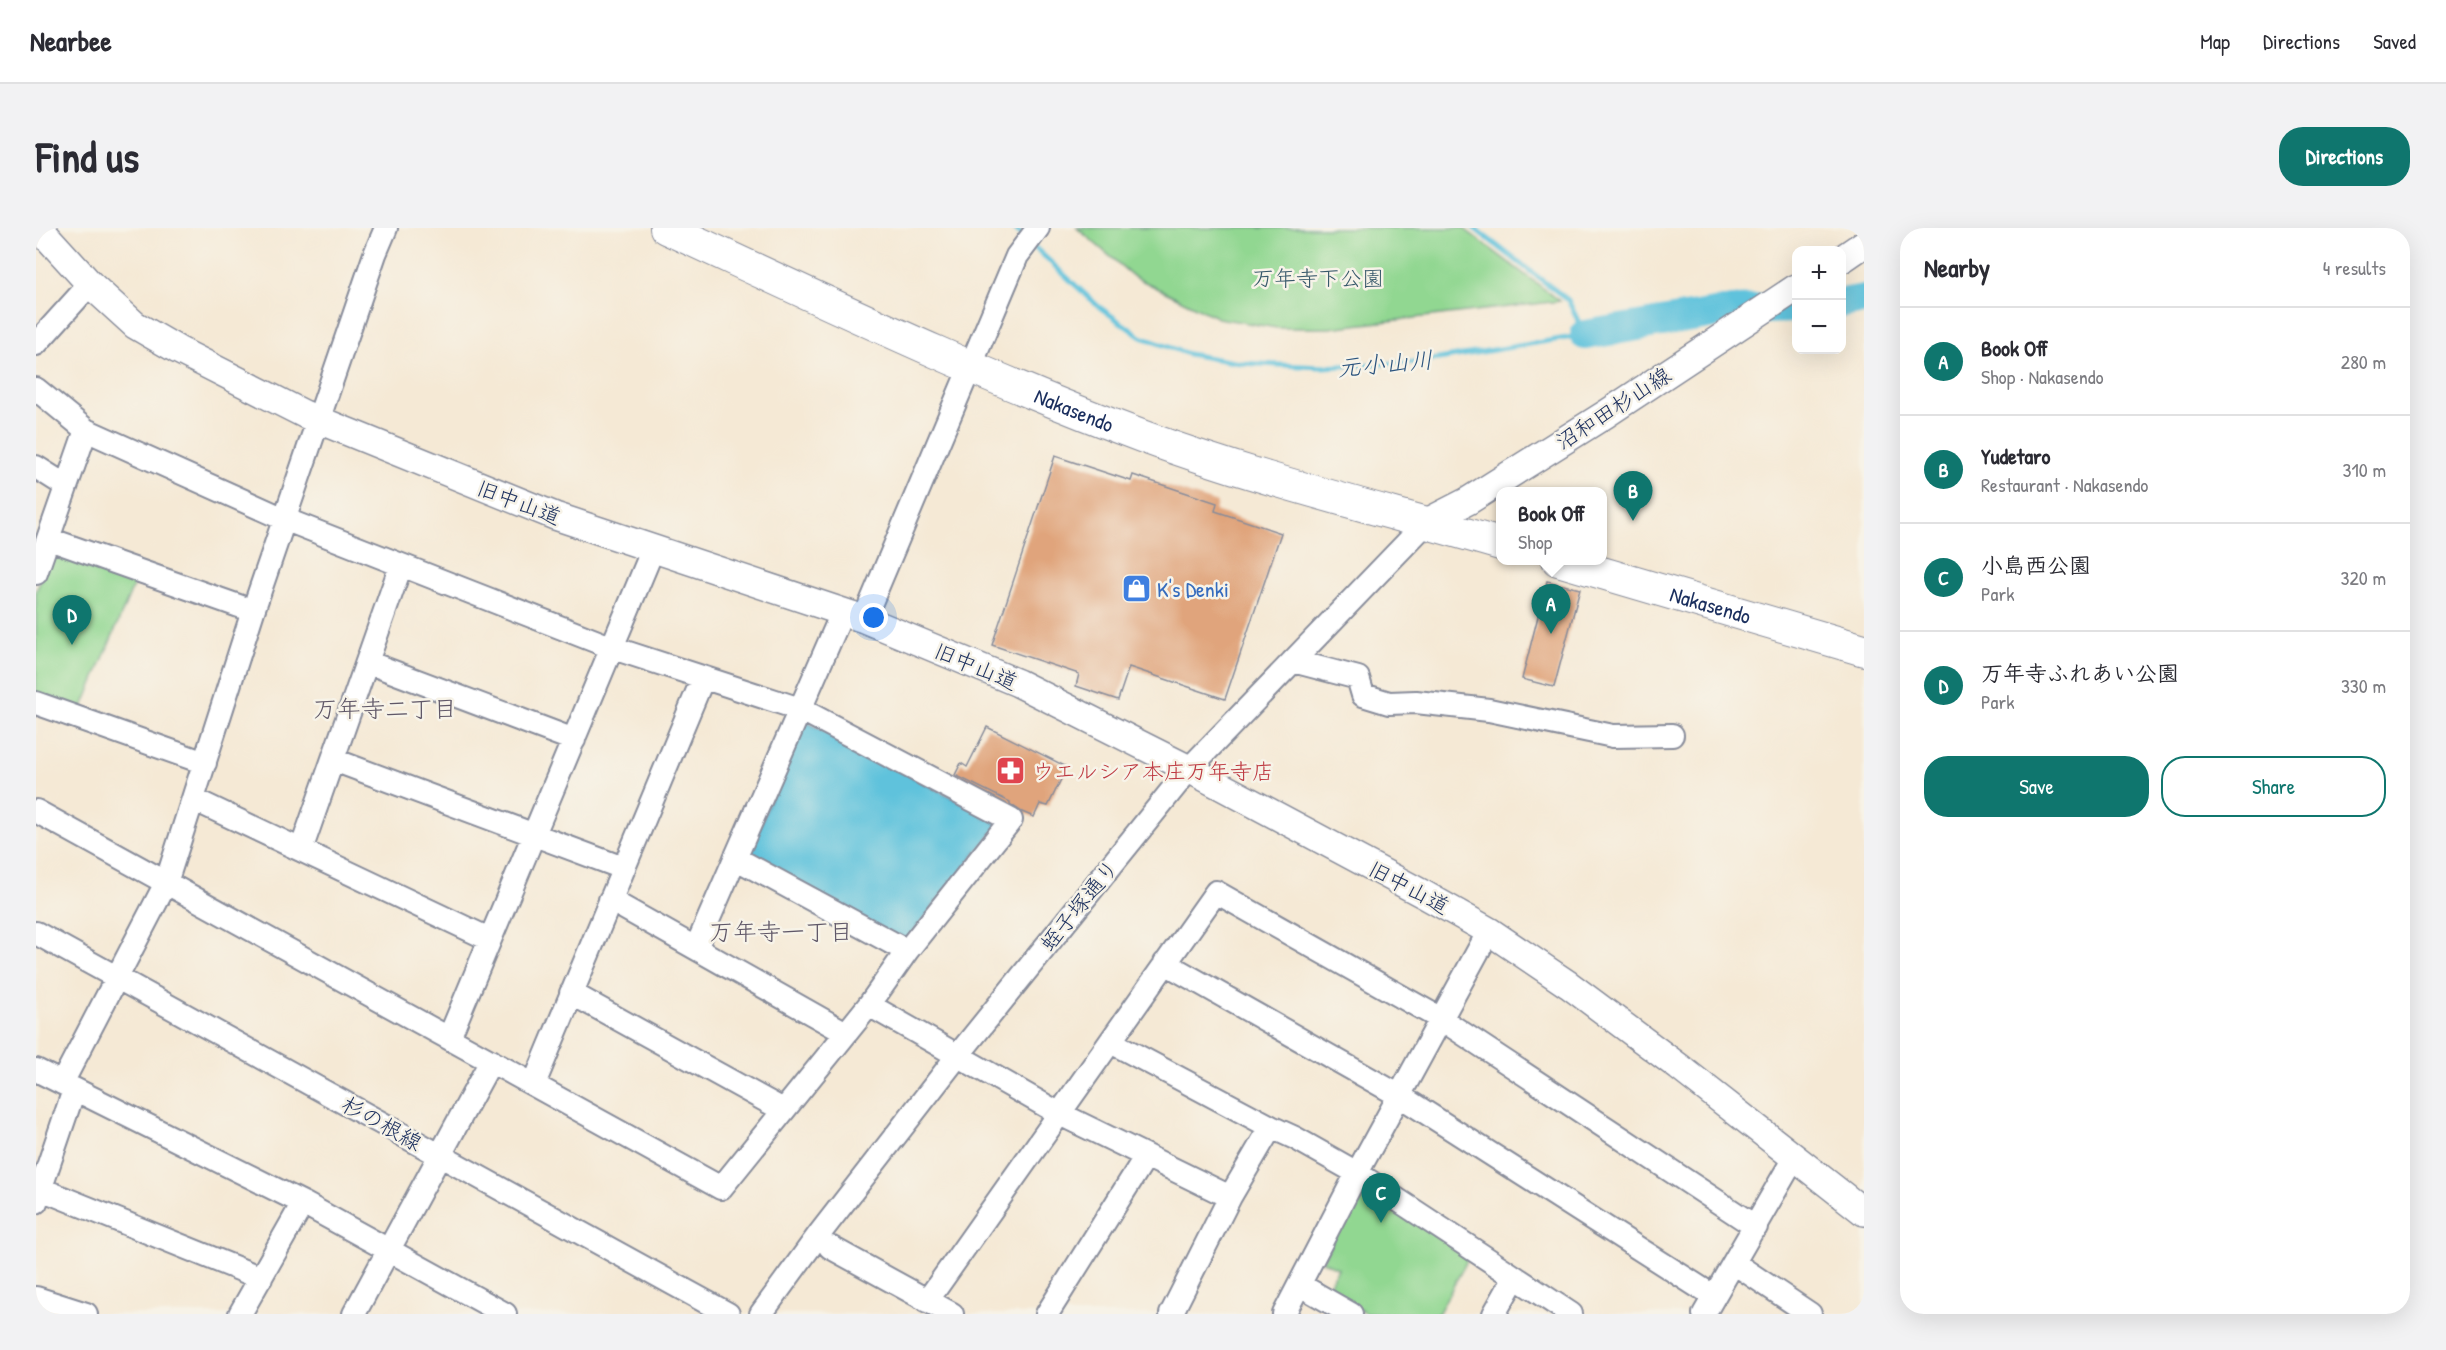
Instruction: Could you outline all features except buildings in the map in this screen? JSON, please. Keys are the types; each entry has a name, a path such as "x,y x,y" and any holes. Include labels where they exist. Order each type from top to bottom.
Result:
{"highway":[{"name":"Nakasendo","path":"666,228 970,368 1144,437 1216,462 1496,542"},
{"name":"Nakasendo","path":"1572,565 1864,650"}],"main road":[{"name":"旧中山道","path":"39,228 90,284 135,325 178,350 318,420 555,516 853,615 1018,683 1189,769 1490,931 1569,985 1679,1067 1864,1212"},
{"path":"1846,256 1864,244"},
{"name":"沼和田杉山線","path":"1427,522 1468,501 1792,291"}],"street":[{"path":"261,1278 38,1195 68,1086 117,976 166,883 253,611 375,254 386,228"},
{"path":"696,948 800,710 853,615 970,368 1021,251 1038,228"},
{"path":"36,344 90,284"},
{"path":"36,389 86,430 284,519 613,648 800,710 1011,820 907,951 869,1005 721,1188 36,811"},
{"path":"36,573 86,430"},
{"path":"36,467 66,486"},
{"name":"蛭子塚通り","path":"761,1314 820,1233 959,1054 1189,769 1427,522"},
{"path":"49,539 253,611"},
{"path":"449,1038 653,549"},
{"path":"301,850 401,566"},
{"path":"1293,661 1358,678 1363,694 1389,703 1416,702 1490,710 1613,735 1672,735"},
{"path":"367,662 573,740"},
{"path":"534,1084 703,678"},
{"path":"36,703 205,763"},
{"path":"334,760 623,868"},
{"path":"193,799 489,939"},
{"path":"735,858 907,951"},
{"path":"927,1301 1216,892 1441,1019 1756,1227"},
{"path":"610,900 846,1033"},
{"path":"1284,1314 1357,1173 1490,931"},
{"name":"杉の根線","path":"36,933 728,1314"},
{"path":"1165,963 1400,1096 1708,1305 1756,1227 1794,1158"},
{"path":"571,993 783,1110"},
{"path":"869,1005 959,1054 1060,1114 1230,1197"},
{"path":"1111,1042 1357,1173 1571,1314"},
{"path":"354,1314 491,1061"},
{"path":"36,1070 303,1203 389,1249 494,1311"},
{"path":"1171,1314 1230,1197 1271,1127"},
{"path":"1047,1314 1146,1156"},
{"path":"240,1314 303,1203"},
{"path":"830,1247 952,1314"},
{"path":"1734,1263 1810,1314"},
{"path":"1494,1314 1515,1277"},
{"path":"1300,1285 1351,1314"},
{"path":"36,1298 86,1314"}],"green space":[{"name":"万年寺下公園","path":"1077,228 1463,228 1560,301 1329,328 1277,328 1218,318 1133,276"},
{"path":"61,550 137,577 80,714 36,698 36,592 50,555"},
{"path":"1369,1187 1469,1257 1438,1314 1367,1314 1326,1291 1338,1268 1322,1261 1359,1189"}],"water":[{"path":"807,722 994,819 997,827 909,937 895,940 747,858 800,724"}],"waterway":[{"name":"元小山川","path":"1014,228 1025,238"},
{"name":"元小山川","path":"1031,244 1098,306 1141,337 1188,354 1240,363 1322,367 1420,362 1585,335 1568,300 1474,228"},
{"name":"元小山川","path":"1846,302 1864,299"},
{"name":"元小山川","path":"1585,335 1732,310 1792,308"}],"place":[{"name":"Yudetaro","path":"1633,521"},
{"name":"K's Denki","path":"1136,589"},
{"name":"Book Off","path":"1551,634"},
{"name":"万年寺ふれあい公園","path":"72,645"},
{"name":"ウエルシア本庄万年寺店","path":"1011,771"},
{"name":"小島西公園","path":"1381,1223"}],"district":[{"name":"万年寺二丁目","path":"385,708"},
{"name":"万年寺一丁目","path":"781,931"}]}
